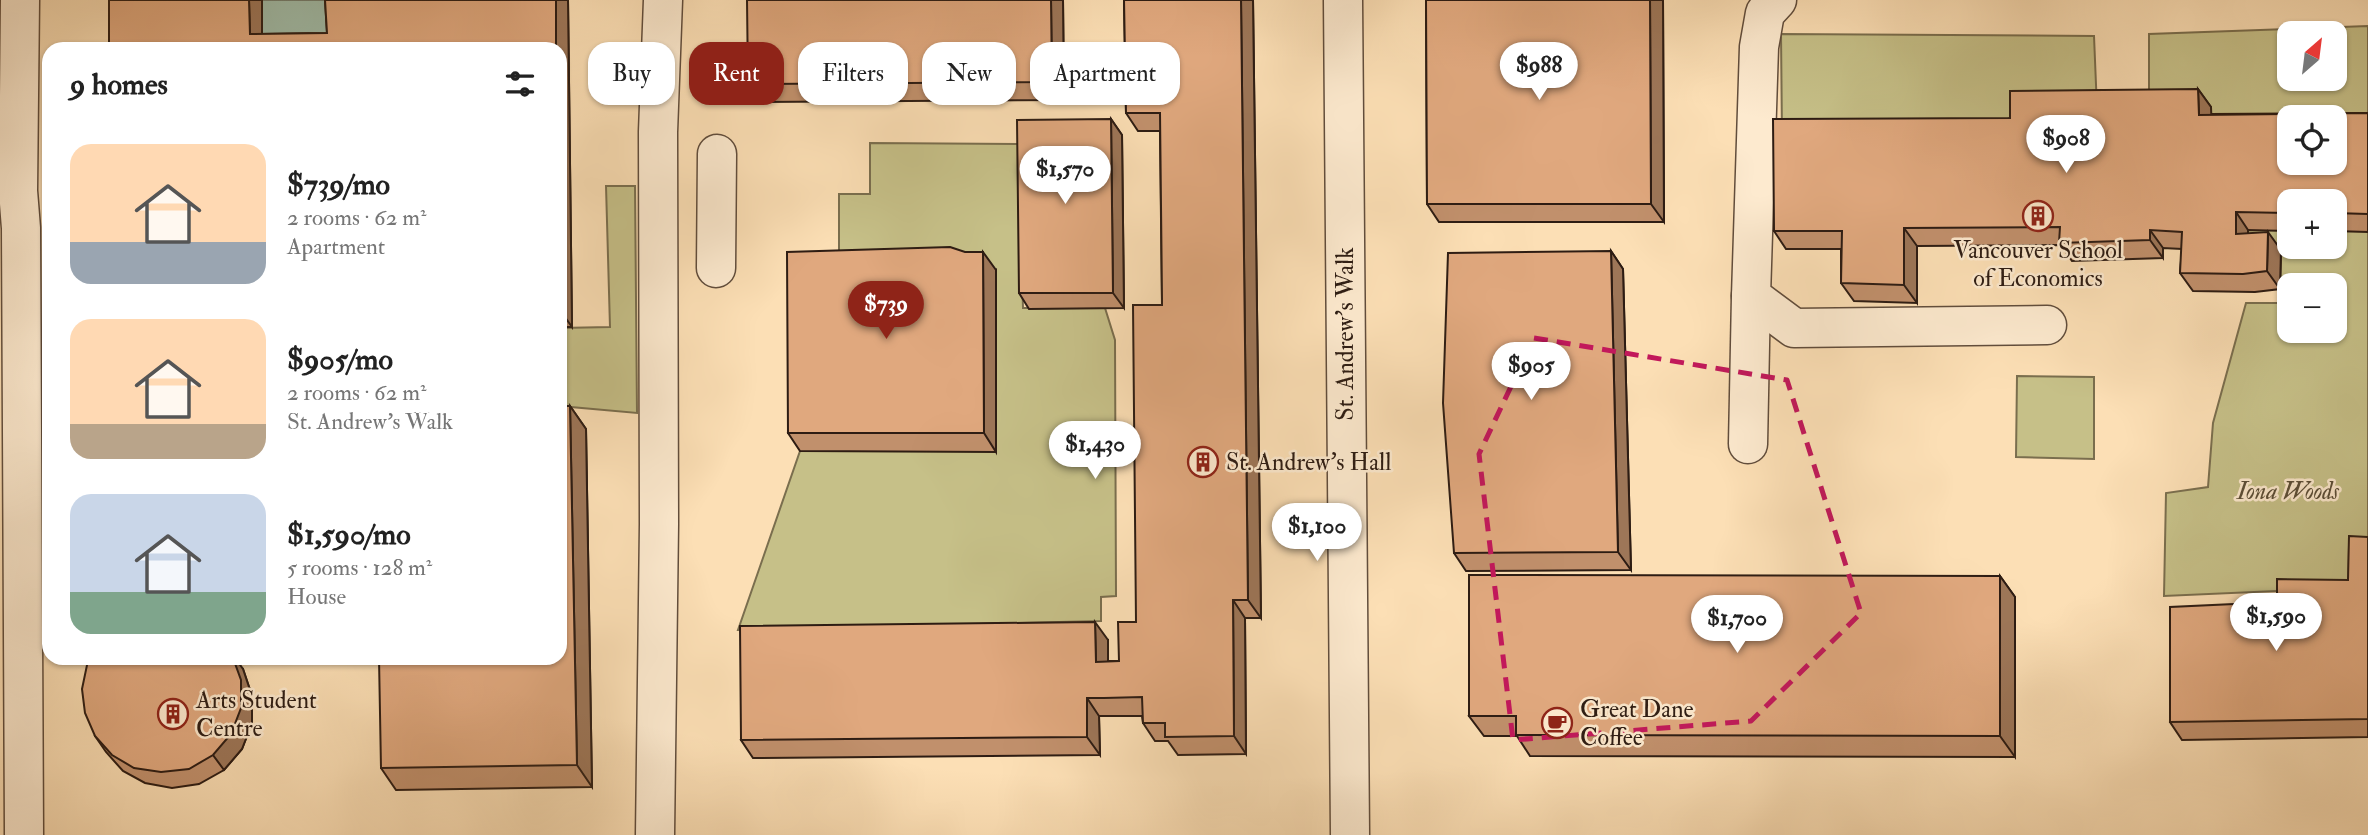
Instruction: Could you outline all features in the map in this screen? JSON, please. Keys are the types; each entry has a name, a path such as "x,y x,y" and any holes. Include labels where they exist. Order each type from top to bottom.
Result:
{"street":[{"path":"20,0 9,191 21,228 24,835"},
{"path":"655,835 659,524 657,132 663,0"},
{"name":"St. Andrew's Walk","path":"1343,0 1350,835"},
{"path":"1748,444 1759,47 1765,13 1777,0"},
{"path":"716,268 717,155"},
{"path":"1751,296 1794,328 2046,325"}],"highlighted area":[{"path":"1534,338 1787,380 1861,613 1751,721 1513,740 1479,454"}],"green space":[{"path":"2368,26 2368,131 2347,122 2347,105 2277,105 2277,130 2149,108 2149,34 2277,29 2277,91 2347,91 2347,27"},
{"path":"1781,34 2094,36 2097,109 2023,136 1782,136"},
{"path":"870,143 1018,144 1023,308 1105,308 1115,340 1116,596 1101,597 1101,621 738,630 800,451 839,296 839,194 870,194"},
{"path":"606,186 635,186 637,413 567,407 567,328 610,327"},
{"name":"Iona Woods","path":"2277,229 2277,259 2347,259 2347,229 2368,230 2368,547 2349,546 2348,588 2164,596 2166,493 2208,487 2213,423 2246,303 2277,303 2277,343 2347,343 2347,273 2277,273 2277,286 2248,252 2248,230"},
{"path":"2017,376 2094,377 2094,459 2016,457"}],"shaded area":[{"path":"262,0 336,0 339,42 262,42"}],"building":[{"path":"109,0 249,0 250,34 327,33 325,0 556,0 556,42 109,42"},
{"path":"747,0 1051,0 1052,42 1030,42 1030,82 1016,82 1016,42 922,42 922,83 908,83 908,42 798,42 798,84 784,84 784,42 748,42"},
{"name":"St. Andrew's Hall","path":"1124,0 1241,0 1248,600 1233,600 1234,736 1165,737 1165,723 1143,723 1142,697 1087,698 1087,737 741,740 740,626 1095,622 1096,662 1119,661 1118,622 1136,622 1133,305 1162,305 1160,113 1126,113 1126,105 1180,105 1180,42 1125,42"},
{"path":"1426,0 1650,0 1651,204 1427,204"},
{"name":"Vancouver School of Economics","path":"2198,89 2199,115 2277,114 2277,175 2347,175 2347,113 2368,113 2368,214 2347,213 2347,189 2277,189 2277,213 2236,212 2236,234 2268,232 2267,271 2243,274 2180,273 2182,232 2150,230 2150,240 2059,243 2060,227 1904,228 1904,285 1841,283 1842,231 1774,231 1773,119 2010,118 2010,91"},
{"path":"1111,119 1113,293 1019,293 1017,120"},
{"path":"950,247 965,252 983,252 984,433 788,433 787,252"},
{"path":"1611,251 1618,552 1454,553 1443,403 1448,253"},
{"path":"567,406 570,406 577,765 381,768 379,665 567,665"},
{"path":"2349,536 2368,537 2368,719 2170,722 2170,607 2277,602 2277,579 2348,580"},
{"path":"1469,575 2000,576 2000,736 1516,735 1516,716 1469,716"},
{"name":"Arts Student Centre","path":"87,665 236,665 241,680 241,708 231,734 213,755 189,769 161,772 134,768 112,755 95,736 85,713 82,689"}],"place":[{"name":"Vancouver School of Economics","path":"2038,216"},
{"name":"St. Andrew's Hall","path":"1203,462"},
{"name":"Arts Student Centre","path":"173,714"},
{"name":"Great Dane Coffee","path":"1557,723"}]}
